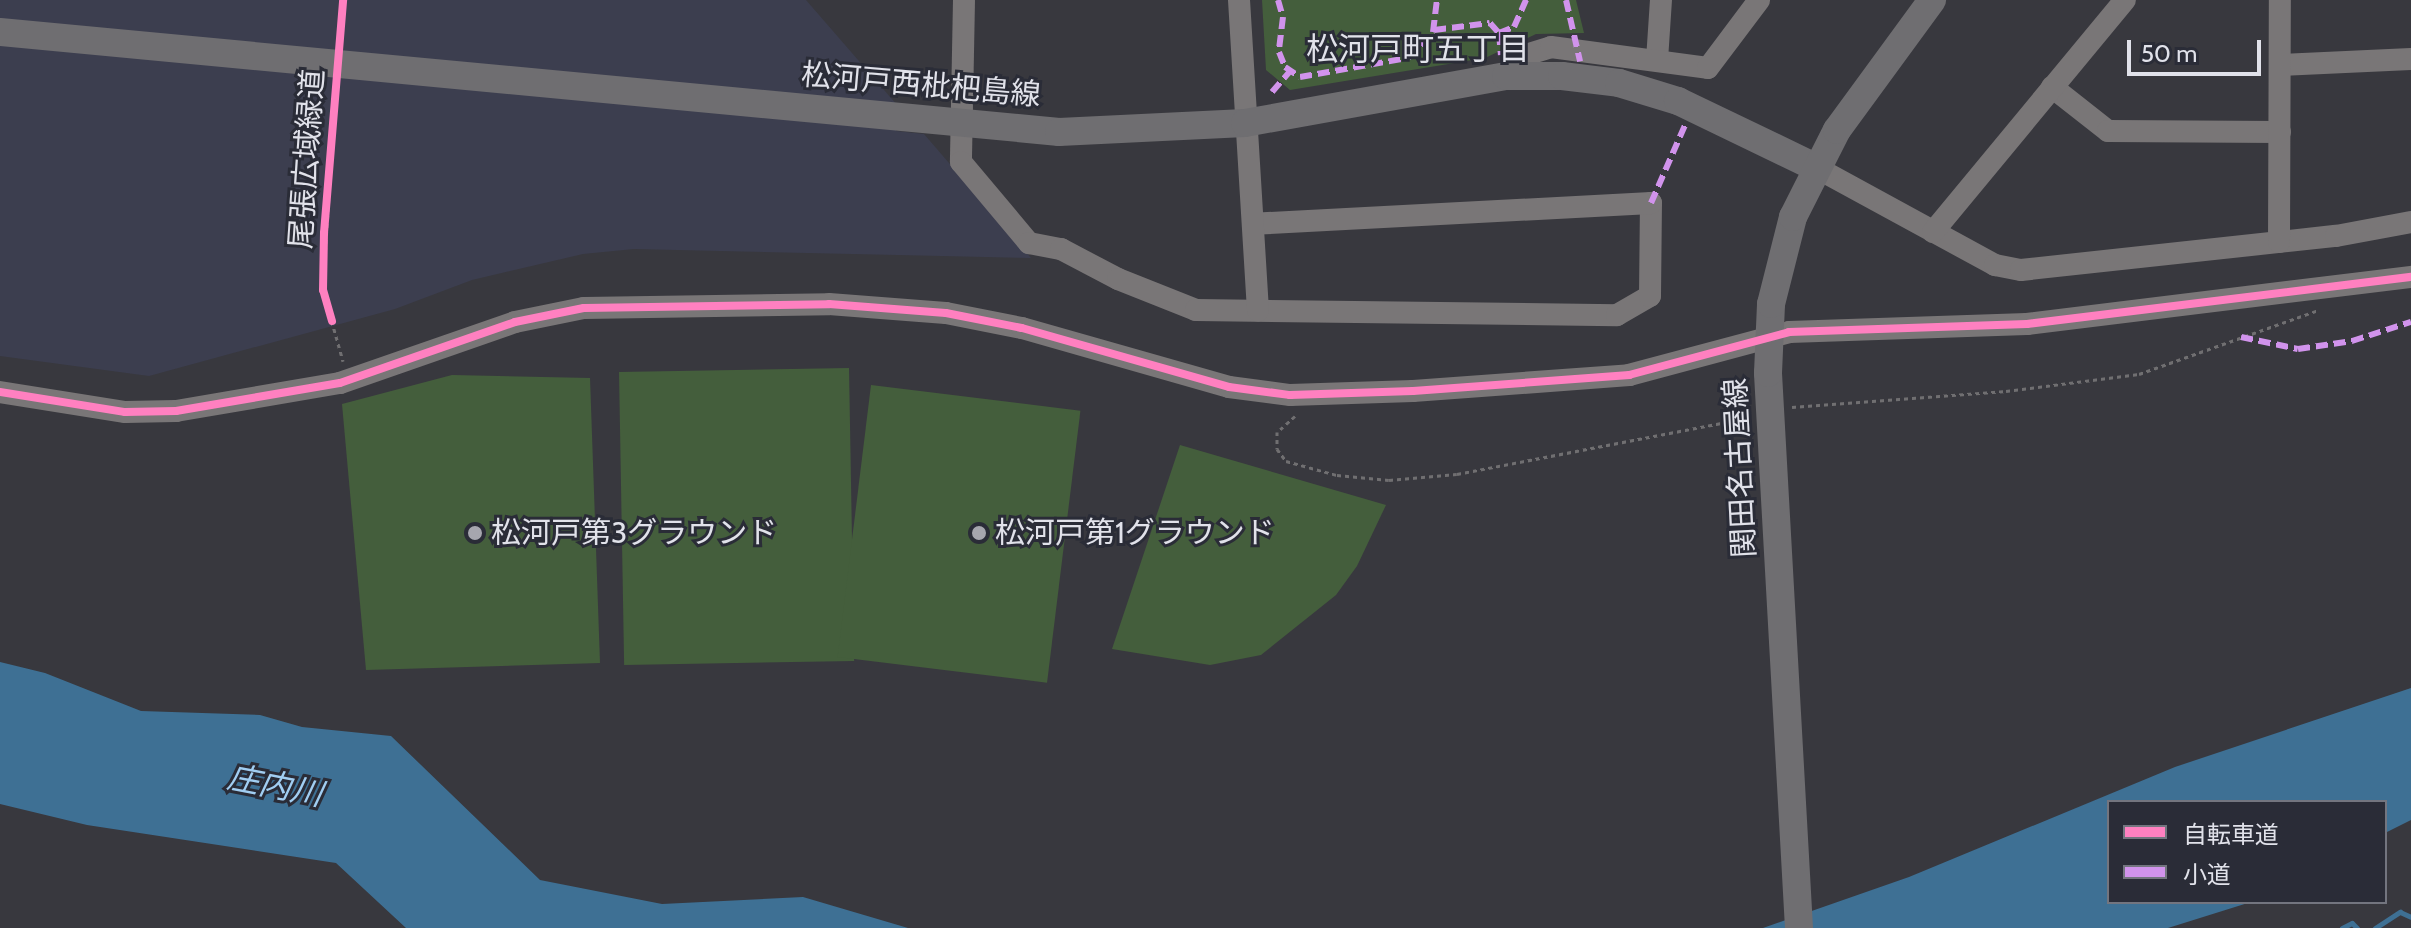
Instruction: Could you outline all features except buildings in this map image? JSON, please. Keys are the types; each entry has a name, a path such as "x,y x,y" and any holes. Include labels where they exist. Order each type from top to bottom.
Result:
{"main road":[{"name":"関田名古屋線","path":"1799,928 1768,337 1780,254 1817,168 1837,130 1932,0"},
{"name":"松河戸西枇杷島線","path":"0,32 1059,132 1245,123 1514,76 1619,83 1678,101 1817,168"}],"street":[{"path":"964,0 961,162 1029,243 1061,249 1118,279 1196,310 1617,315 1650,296 1651,203 1254,224"},
{"path":"1239,0 1258,310"},
{"path":"1657,60 1661,0"},
{"path":"1514,76 1522,56 1551,47 1657,60 1690,70 1708,68 1759,0"},
{"path":"1933,232 2125,0"},
{"path":"2279,242 2280,0"},
{"path":"2281,65 2411,59"},
{"path":"2052,87 2108,131 2280,132"},
{"path":"1817,168 1995,265 2021,270 2279,242 2411,222"},
{"path":"0,392 125,412 176,411 348,380 515,322 584,308 829,304 946,313 1037,332 1229,387 1290,395 1629,375 1768,337 2027,324 2411,277"}],"shaded area":[{"path":"0,0 806,0 898,106 896,131 924,134 1031,258 634,249 583,254 472,280 395,309 149,376 0,356"}],"green space":[{"path":"1262,0 1576,0 1584,33 1536,34 1485,58 1290,90 1266,70"},
{"path":"849,368 854,661 624,665 619,372"},
{"name":"松河戸第3グラウンド","path":"452,375 590,378 600,663 366,670 342,404"},
{"name":"松河戸第1グラウンド","path":"871,385 1080,411 1047,683 838,657"},
{"path":"1180,445 1386,505 1357,566 1336,595 1261,655 1210,665 1112,649"}],"water":[{"name":"庄内川","path":"0,662 45,673 141,711 260,715 302,727 391,736 540,880 662,904 803,897 908,928 406,928 336,863 87,825 0,804"},
{"path":"2411,688 2411,820 2387,832 2387,800 2107,800 2107,904 2245,904 2168,928 1763,928 1909,877 2175,767"}],"waterway":[{"path":"2375,928 2400,912 2411,917"},
{"path":"2342,928 2352,923 2357,928"}],"marked path":[{"path":"1278,0 1283,17 1279,52 1285,67 1300,77 1408,58 1433,32 1437,0"},
{"path":"1499,33 1514,27 1526,0"},
{"path":"1566,0 1580,61"},
{"path":"1434,30 1490,23 1499,33 1501,55"},
{"path":"1272,92 1290,71"},
{"path":"1651,203 1685,125"},
{"path":"2241,337 2298,349 2352,341 2411,322"}],"cycle path":[{"name":"尾張広域緑道","path":"332,321 323,290 324,233 343,0"},
{"path":"0,392 125,412 176,411 340,383 515,322 584,308 829,304 946,313 1022,328 1229,387 1290,395 1413,391 1629,375 1789,332 2027,324 2411,277"}],"place":[{"name":"松河戸第3グラウンド","path":"475,533"},
{"name":"松河戸第1グラウンド","path":"979,533"}],"district":[{"name":"松河戸町五丁目","path":"1418,49"}]}
